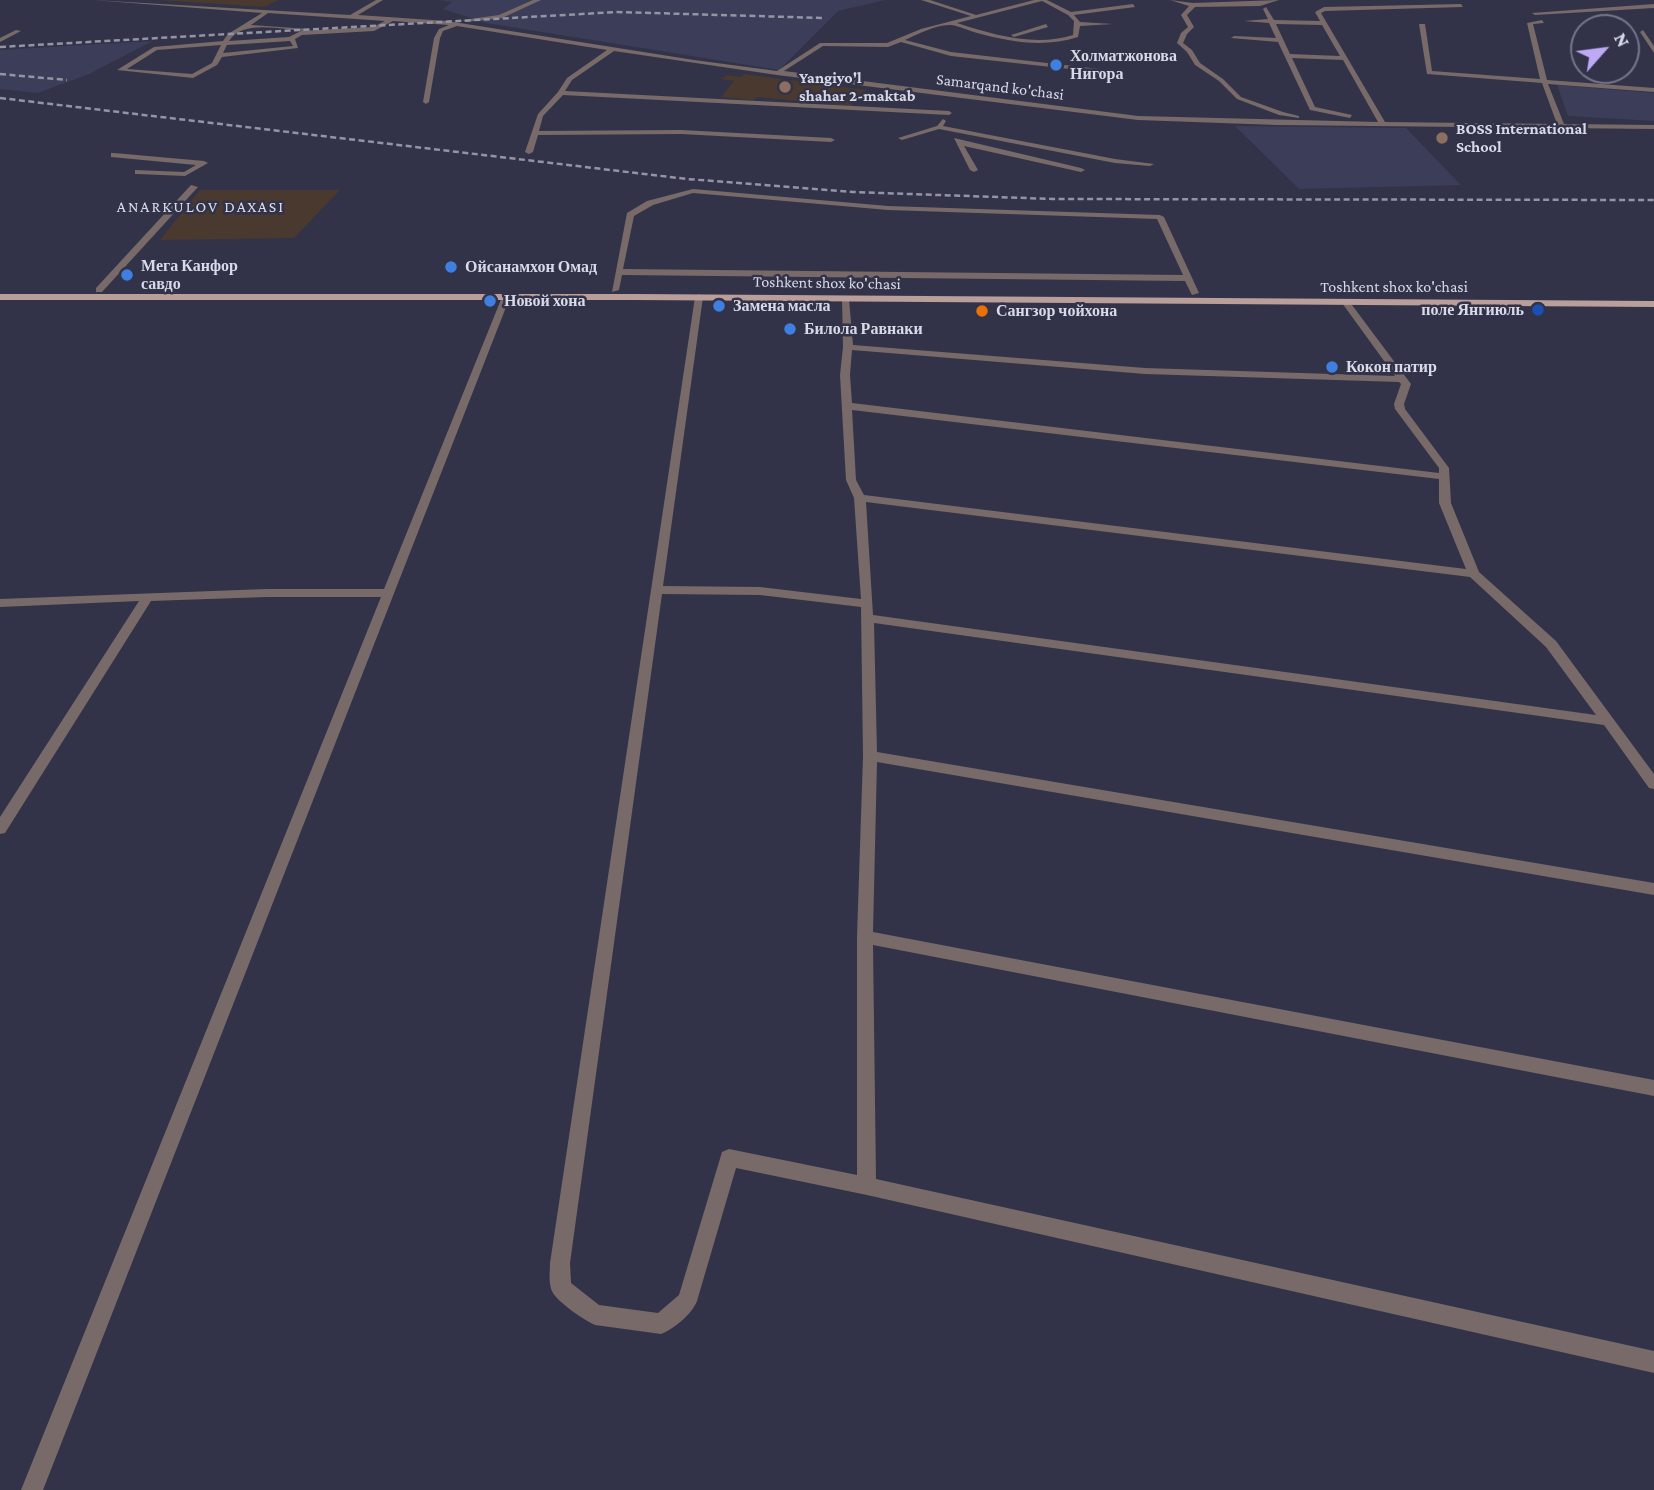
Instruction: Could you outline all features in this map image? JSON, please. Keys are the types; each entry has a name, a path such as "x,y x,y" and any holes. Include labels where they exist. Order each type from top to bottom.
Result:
{"main road":[{"name":"Toshkent shox ko'chasi","path":"0,291 615,290 845,299 1654,304"},
{"name":"Toshkent shox ko'chasi","path":"0,298 1195,293 1654,295"}],"street":[{"name":"Samarqand ko'chasi","path":"95,0 456,24 777,73 1156,120 1378,120 1654,127"},
{"path":"351,17 380,0"},
{"path":"435,22 500,17 538,0"},
{"path":"924,0 975,15"},
{"path":"777,73 822,44 878,47 903,41 923,30 949,22 1042,0 1070,14 1077,24 1076,36 1053,43 993,37 949,22"},
{"path":"1173,0 1194,5 1260,4 1276,0"},
{"path":"1194,5 1184,15 1191,27 1184,33 1180,43 1190,51 1197,64 1221,80 1239,98 1291,116 1378,120"},
{"path":"273,6 230,35 225,43 221,55 207,71 193,76 120,70 156,48 225,43 290,39 301,33 374,29 391,20"},
{"path":"1070,14 1119,11 1133,6"},
{"path":"1378,120 1318,12 1325,9 1461,6"},
{"path":"1535,13 1654,6"},
{"path":"1266,9 1312,109 1378,120"},
{"path":"1247,21 1325,23"},
{"path":"1542,22 1530,23 1544,81 1561,125"},
{"path":"426,102 437,38 441,30 456,24"},
{"path":"1077,24 1110,24"},
{"path":"1422,24 1429,73 1654,90"},
{"path":"243,26 306,29"},
{"path":"1006,38 1046,26"},
{"path":"0,40 18,31"},
{"path":"1654,32 1643,32 1654,51"},
{"path":"1234,38 1280,40"},
{"path":"221,55 291,50 296,47 294,40 290,39"},
{"path":"903,41 951,54 1106,71"},
{"path":"529,152 540,115 561,93 569,79 613,49"},
{"path":"1287,56 1345,58"},
{"path":"561,93 949,113"},
{"path":"939,127 960,97"},
{"path":"939,127 960,143 1081,170"},
{"path":"902,138 939,127 1115,161 1150,164"},
{"path":"534,133 681,132 831,140"},
{"path":"960,143 974,170"},
{"path":"114,155 204,163 182,177 138,172"},
{"path":"100,290 194,187"},
{"path":"615,290 630,215 650,204 693,191 888,208 1160,216 1195,293"},
{"path":"619,272 1188,278"},
{"path":"32,1490 506,297"},
{"path":"699,297 560,1263 561,1288 595,1315 662,1324 687,1301 729,1158 867,1186 1654,1362"},
{"path":"845,299 848,347 845,375 851,480 860,498 867,611 870,756 865,937 867,1186"},
{"path":"1346,303 1402,379 1406,388 1399,404 1400,409 1444,468 1444,503 1474,574 1551,644 1654,784"},
{"path":"848,347 1145,371 1402,379"},
{"path":"848,406 1446,477"},
{"path":"860,498 1474,574"},
{"path":"658,590 760,591 867,611 1606,721"},
{"path":"0,603 266,593 388,593"},
{"path":"0,829 147,598"},
{"path":"870,756 1654,889"},
{"path":"865,937 1654,1088"}],"shaded area":[{"path":"159,0 279,0 264,7"},
{"path":"438,0 885,0 838,11 779,70 486,23 443,9 452,2"},
{"path":"153,41 89,74 38,93 0,89 0,50"},
{"name":"Yangiyo'l shahar 2-maktab","path":"744,74 867,90 851,106 757,97 754,100 721,97 734,81 720,79 727,75 741,77"},
{"path":"1557,85 1654,93 1654,121 1568,116"},
{"path":"1235,126 1406,128 1461,185 1299,189"},
{"path":"200,190 340,190 294,238 160,240"}],"railway":[{"path":"0,47 617,12 824,18"},
{"path":"0,74 67,80"},
{"path":"0,98 687,179 853,192 1053,199 1654,200"}],"place":[{"name":"Холматжонова Нигора","path":"1056,65"},
{"name":"Yangiyo'l shahar 2-maktab","path":"785,87"},
{"name":"BOSS International School","path":"1442,138"},
{"name":"Ойсанамхон Омад","path":"451,267"},
{"name":"Мега Канфор савдо","path":"127,275"},
{"name":"Новой хона","path":"490,301"},
{"name":"Замена масла","path":"719,306"},
{"name":"поле Янгиюль","path":"1538,310"},
{"name":"Сангзор чойхона","path":"982,311"},
{"name":"Билола Равнаки","path":"790,329"},
{"name":"Кокон патир","path":"1332,367"}],"district":[{"name":"ANARKULOV DAXASI","path":"201,207"}]}
